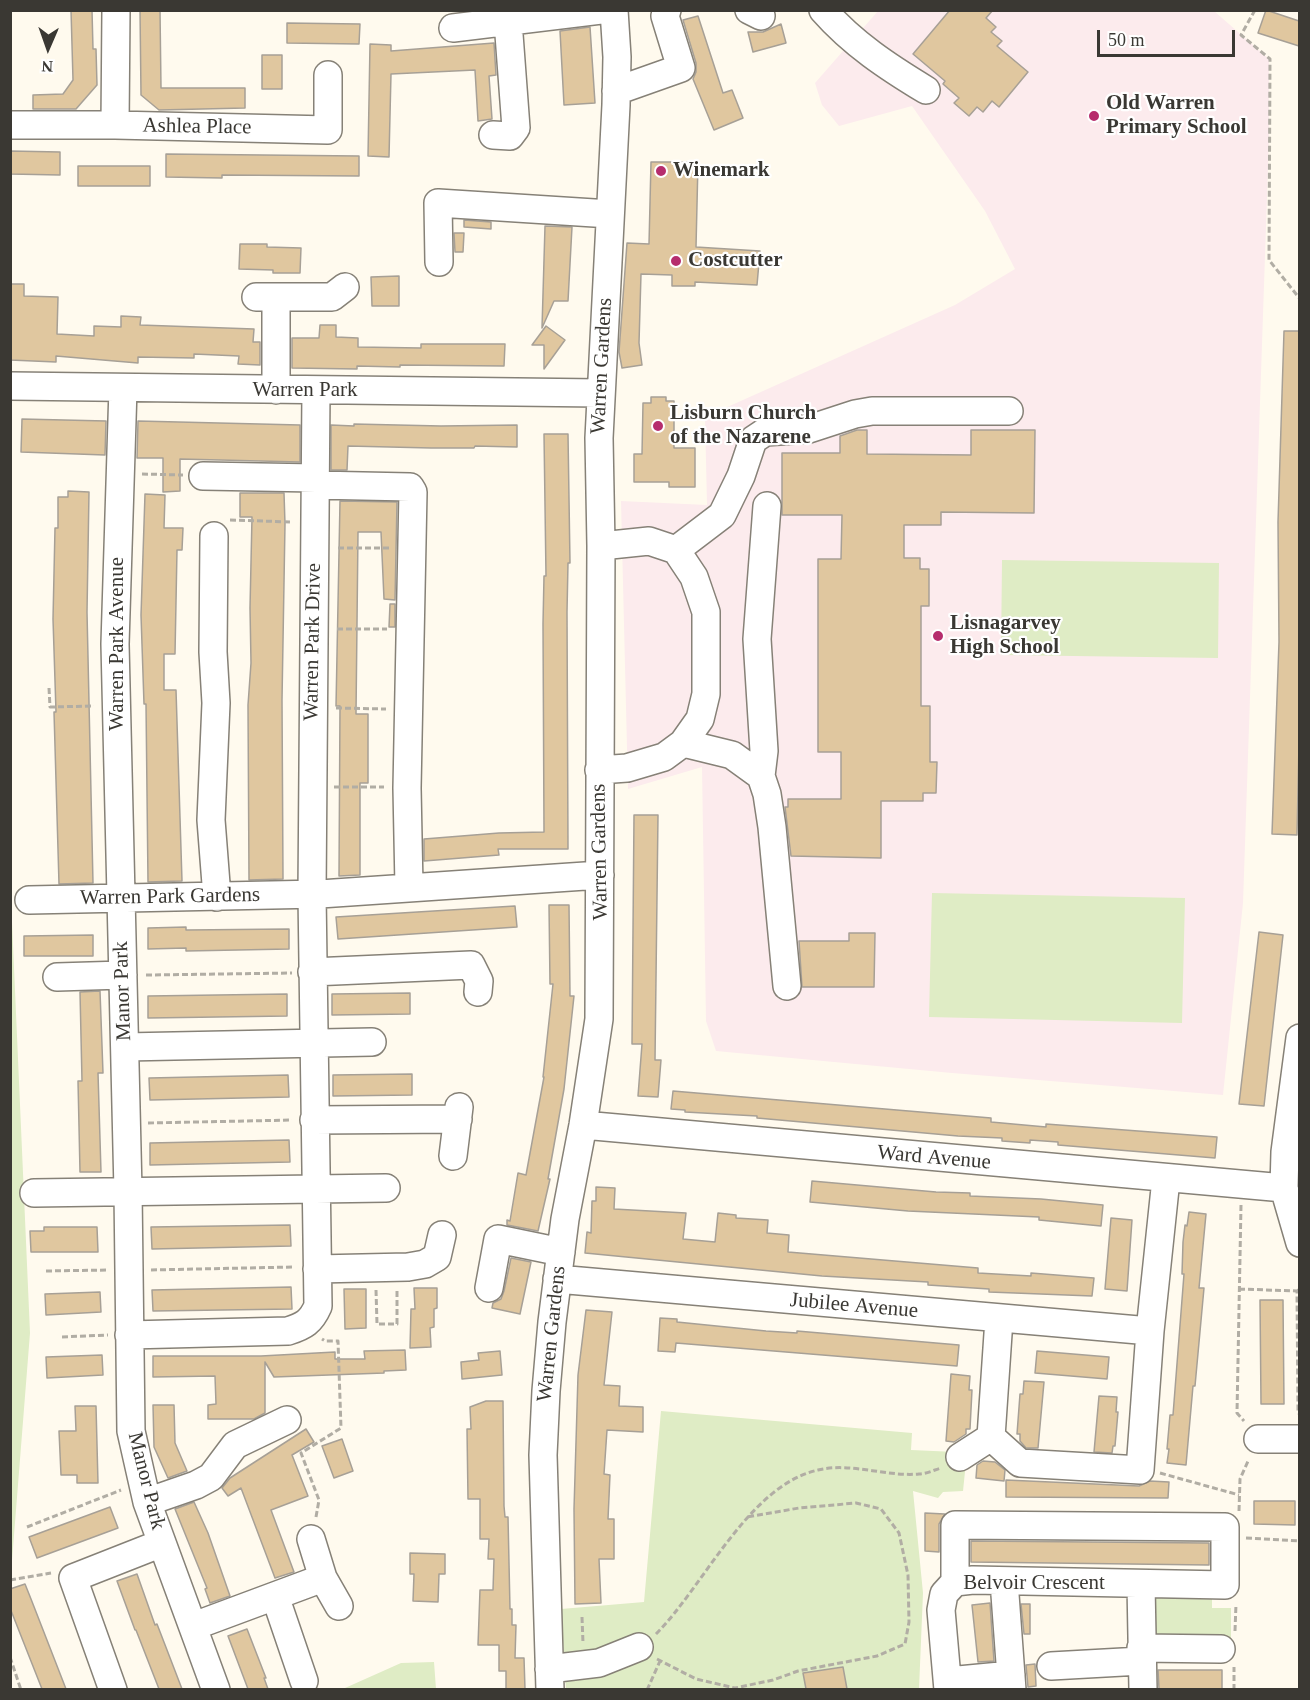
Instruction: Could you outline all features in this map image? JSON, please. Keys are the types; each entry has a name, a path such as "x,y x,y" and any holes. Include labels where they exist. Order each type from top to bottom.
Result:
{"street":[{"path":"115,125 116,10"},
{"path":"453,28 601,10"},
{"name":"Warren Gardens","path":"549,1679 543,1455 546,1391 557,1279 599,1019 601,972 599,438 616,91 617,57 614,10"},
{"path":"616,91 681,68 666,16 667,10"},
{"path":"832,14 852,40 884,64 926,90"},
{"path":"493,135 510,136 516,128 508,21"},
{"name":"Ashlea Place","path":"10,125 327,130 328,75"},
{"path":"432,253 438,203 610,214"},
{"path":"276,390 266,297 332,297 345,286"},
{"name":"Warren Park","path":"10,386 600,393"},
{"name":"Warren Park Avenue","path":"120,899 115,644 123,388"},
{"name":"Warren Park Drive","path":"305,1326 313,1317 318,1306 312,972 312,708 316,390"},
{"path":"676,550 722,515 741,476 753,440 765,432 809,429 872,411 1009,411"},
{"path":"203,476 410,487 413,492 407,788 409,887"},
{"path":"767,506 757,639 764,751 761,776 767,794 772,827 786,986"},
{"path":"214,536 213,652 216,703 211,820 217,897"},
{"path":"599,770 627,768 664,757 683,743 699,719 706,693 706,612 694,577 676,550 650,541 601,546"},
{"path":"683,743 732,755 761,776"},
{"name":"Warren Park Gardens","path":"29,900 312,894 600,874"},
{"name":"Manor Park","path":"120,899 127,1123 131,1431 145,1492 216,1689"},
{"path":"312,972 471,965 479,981 478,992"},
{"path":"57,977 123,975"},
{"path":"1299,1038 1296,1095 1285,1152 1284,1188 1299,1243"},
{"path":"125,1047 372,1042"},
{"path":"314,1120 458,1113 453,1156"},
{"name":"Ward Avenue","path":"583,1125 1241,1186 1284,1188"},
{"path":"992,1437 1020,1463 1140,1470 1150,1331 1166,1179"},
{"path":"34,1193 386,1188"},
{"path":"317,1269 425,1264 437,1257 442,1235"},
{"path":"489,1288 498,1239 561,1252"},
{"name":"Jubilee Avenue","path":"557,1279 1150,1331"},
{"path":"992,1437 999,1319"},
{"path":"129,1335 288,1331 305,1326"},
{"path":"145,1492 196,1485 211,1476 235,1445 287,1420"},
{"path":"960,1457 992,1437"},
{"path":"1258,1439 1299,1439"},
{"name":"Belvoir Crescent","path":"948,1685 941,1610 944,1594 955,1582 955,1525 1225,1527 1225,1585 955,1582"},
{"path":"311,1539 323,1578 339,1606"},
{"path":"113,1689 73,1578 162,1543"},
{"path":"194,1626 323,1578"},
{"path":"948,1685 1012,1682 1004,1581"},
{"path":"1141,1584 1143,1689"},
{"path":"275,1596 304,1681"},
{"path":"1051,1666 1141,1654 1221,1649"},
{"path":"549,1679 599,1663 650,1654"}],"path":[{"path":"1255,10 1241,34 1270,59 1269,260 1299,299"},
{"path":"119,474 203,476"},
{"path":"214,536 225,520 412,549"},
{"path":"314,629 410,630"},
{"path":"49,688 50,707 117,706"},
{"path":"312,708 409,709"},
{"path":"312,786 407,788"},
{"path":"123,975 312,972"},
{"path":"127,1123 314,1120"},
{"path":"1140,1470 1164,1474 1239,1495 1240,1479 1258,1439 1237,1413 1241,1186"},
{"path":"46,1271 299,1267 317,1269"},
{"path":"386,1267 397,1324 377,1324 386,1267"},
{"path":"1239,1289 1298,1290 1299,1416"},
{"path":"305,1326 325,1341 338,1341 340,1384 341,1428 302,1453 319,1500 311,1539"},
{"path":"62,1337 129,1335"},
{"path":"647,1689 650,1654 658,1633 747,1517 790,1480 818,1470 837,1468 921,1474 942,1467 960,1457"},
{"path":"27,1527 145,1492"},
{"path":"650,1654 696,1678 735,1688 773,1680 798,1671 877,1656 905,1644 909,1622 908,1575 899,1533 881,1509 856,1503 799,1508 747,1517"},
{"path":"1238,1537 1299,1541"},
{"path":"10,1580 56,1571 73,1578"},
{"path":"10,1657 21,1689"}],"shaded area":[{"name":"Lisnagarvey High School","path":"878,11 1214,11 1269,59 1269,138 1243,903 1223,1095 716,1051 706,1021 702,767 628,789 621,501 707,505 705,417 955,305 1015,269 985,211 912,106 839,126 822,105 815,83"}],"green space":[{"path":"1002,560 1219,563 1218,658 1001,655"},
{"path":"932,893 1185,898 1182,1023 929,1017"},
{"path":"11,899 30,1333 11,1573"},
{"path":"661,1411 912,1433 911,1450 956,1452 966,1462 963,1491 943,1492 938,1498 913,1491 923,1593 919,1689 566,1689 561,1609 644,1602"},
{"path":"1153,1598 1212,1598 1212,1608 1231,1608 1231,1640 1153,1639"},
{"path":"434,1662 436,1689 345,1688 401,1663"}],"building":[{"path":"71,10 92,10 97,85 76,109 33,109 33,95 63,94 73,80"},
{"path":"140,10 160,10 161,88 245,88 245,108 159,110 141,95"},
{"path":"950,10 993,10 986,18 996,27 991,32 1002,41 997,46 1028,72 999,107 992,101 983,112 977,107 969,116 954,103 959,98 943,84 945,81 913,54"},
{"path":"1266,10 1299,21 1299,46 1258,33"},
{"path":"698,16 723,93 732,90 743,118 714,130 693,79 696,63 683,20"},
{"path":"287,23 360,24 359,44 287,43"},
{"path":"781,24 786,43 753,52 748,32 763,32"},
{"path":"590,27 595,103 564,105 560,31"},
{"path":"494,43 496,75 489,76 492,119 478,121 475,70 391,74 389,157 368,156 370,44 391,45 391,51"},
{"path":"262,55 282,55 282,89 262,89"},
{"path":"10,151 60,152 60,175 10,174"},
{"path":"166,154 359,156 359,176 166,177"},
{"path":"651,162 698,162 696,247 760,251 757,285 695,282 695,286 672,286 672,275 641,274 639,343 642,365 622,368 619,352 627,243 649,244"},
{"path":"78,166 150,166 150,186 78,186"},
{"path":"464,220 491,222 491,229 464,227"},
{"path":"545,226 572,227 568,301 554,301 542,328"},
{"path":"454,233 464,233 463,252 455,252"},
{"path":"240,244 301,248 300,273 239,269"},
{"path":"399,276 399,306 372,306 371,277"},
{"path":"10,284 24,284 24,296 58,297 57,334 94,336 94,326 121,327 121,316 141,317 140,325 254,329 253,342 260,342 260,365 238,364 239,356 194,354 194,358 138,357 138,363 56,356 56,362 10,360"},
{"path":"320,325 336,325 336,337 358,338 358,347 421,348 421,344 505,344 504,366 400,365 400,367 357,366 357,369 292,368 292,338 319,338"},
{"path":"546,326 565,340 544,369 544,345 532,345"},
{"path":"1284,331 1299,331 1297,835 1272,834 1279,642 1278,522"},
{"name":"Lisburn Church of the Nazarene","path":"651,397 666,397 666,401 674,401 674,448 695,448 695,487 669,487 669,482 634,482 634,454 642,454 643,403 651,403"},
{"path":"22,419 106,421 105,455 21,452"},
{"path":"138,421 300,425 300,462 180,459 180,491 163,492 163,458 137,458"},
{"path":"354,424 517,425 517,447 348,446 347,470 331,470 331,425 354,426"},
{"path":"857,430 867,430 867,454 971,455 971,430 1035,430 1034,513 941,512 941,525 904,525 904,558 920,558 920,569 929,569 929,606 921,606 921,706 930,706 930,762 937,762 936,793 923,793 923,801 881,801 881,858 791,856 785,807 788,807 788,799 841,799 841,752 818,752 818,559 841,559 842,515 782,515 782,453 840,453 840,436"},
{"path":"544,434 568,434 570,563 568,563 567,612 568,849 498,849 499,855 424,861 424,839 544,832 543,624 544,576 546,576"},
{"path":"68,491 89,492 87,612 93,883 59,884 54,712 56,712 53,619 55,528 58,528 58,497 68,497"},
{"path":"240,493 284,493 283,879 249,880 248,705 251,663 252,517 240,517"},
{"path":"145,494 165,495 164,528 183,528 182,550 177,550 175,654 164,654 164,690 176,690 182,881 148,882 146,704 144,704 141,615"},
{"path":"340,501 397,502 395,600 384,599 381,532 358,532 356,714 368,714 368,783 360,783 360,875 339,876 340,706 336,706"},
{"path":"390,604 395,604 395,627 389,627"},
{"path":"634,815 658,815 655,1060 661,1060 658,1097 638,1096 642,1044 632,1044"},
{"path":"549,905 569,905 570,996 574,996 564,1089 548,1179 550,1179 538,1231 507,1225 507,1220 510,1221 518,1173 526,1175 544,1077 553,984 550,984"},
{"path":"515,906 517,927 338,939 336,917"},
{"path":"186,927 186,930 289,929 289,949 186,951 186,948 148,949 148,928"},
{"path":"1259,932 1283,935 1264,1106 1239,1104"},
{"path":"849,933 875,933 874,987 802,987 799,941 849,941"},
{"path":"93,935 93,956 24,956 24,936"},
{"path":"100,991 103,1073 98,1073 101,1172 80,1172 78,1081 82,1081 80,992"},
{"path":"410,993 410,1014 332,1015 332,994"},
{"path":"287,994 287,1016 148,1018 148,996"},
{"path":"412,1074 412,1095 333,1096 333,1075"},
{"path":"288,1075 289,1097 150,1100 149,1078"},
{"path":"673,1091 991,1118 991,1122 1046,1127 1046,1124 1217,1137 1215,1158 1058,1145 1058,1142 1002,1141 1002,1138 757,1118 757,1116 685,1112 685,1110 671,1109"},
{"path":"289,1140 290,1162 150,1165 150,1143"},
{"path":"812,1181 970,1193 970,1196 1041,1199 1103,1205 1101,1226 1039,1220 1039,1217 908,1211 810,1202"},
{"path":"596,1187 615,1188 614,1209 686,1213 683,1239 715,1242 718,1213 736,1215 736,1218 768,1220 767,1233 789,1235 788,1252 978,1268 978,1273 1031,1276 1031,1273 1094,1278 1092,1296 989,1292 989,1289 928,1285 928,1282 822,1276 585,1253 587,1232 591,1233 592,1201 596,1201"},
{"path":"1189,1212 1206,1214 1199,1288 1204,1288 1186,1465 1167,1463 1169,1449 1167,1449 1170,1415 1173,1415 1184,1274 1182,1274 1183,1242"},
{"path":"1111,1218 1132,1220 1127,1291 1105,1289"},
{"path":"290,1225 291,1246 152,1249 151,1227"},
{"path":"44,1227 97,1227 98,1252 31,1252 30,1231 44,1231"},
{"path":"511,1258 531,1262 520,1314 492,1308 493,1303 501,1299"},
{"path":"291,1287 292,1309 153,1311 152,1290"},
{"path":"414,1288 437,1288 434,1327 430,1328 431,1347 410,1348 411,1309 415,1309"},
{"path":"344,1289 366,1289 366,1328 345,1329"},
{"path":"100,1292 101,1312 46,1315 45,1294"},
{"path":"1260,1300 1283,1300 1284,1404 1261,1404"},
{"path":"586,1310 612,1312 604,1385 620,1386 619,1406 643,1407 643,1432 607,1430 604,1474 610,1475 608,1519 614,1519 614,1559 599,1559 601,1603 575,1604 574,1509 578,1375"},
{"path":"660,1318 677,1319 677,1322 766,1331 797,1333 797,1331 959,1345 957,1366 676,1343 675,1352 658,1351"},
{"path":"405,1350 406,1370 384,1371 384,1373 274,1377 265,1362 265,1413 254,1419 208,1419 208,1405 216,1404 215,1376 153,1377 153,1356 261,1356 335,1352 335,1359 365,1359 364,1351"},
{"path":"500,1351 502,1375 462,1379 461,1362 479,1360 478,1353"},
{"path":"1037,1351 1109,1357 1107,1379 1035,1373"},
{"path":"102,1355 103,1375 47,1378 46,1357"},
{"path":"951,1374 970,1376 969,1390 972,1390 970,1429 966,1429 966,1434 954,1442 946,1441"},
{"path":"1024,1381 1044,1382 1038,1448 1026,1448 1020,1441 1020,1434 1017,1434 1020,1394 1023,1394"},
{"path":"1099,1396 1117,1397 1115,1446 1113,1446 1112,1453 1094,1452"},
{"path":"486,1401 503,1401 504,1506 505,1517 508,1517 510,1609 512,1609 512,1625 516,1625 515,1658 524,1658 525,1689 506,1689 506,1671 499,1671 499,1645 478,1645 480,1590 493,1590 494,1559 488,1559 489,1539 480,1539 480,1499 468,1499 467,1429 471,1429 470,1407"},
{"path":"153,1405 174,1405 175,1443 187,1471 168,1478 154,1447"},
{"path":"75,1406 96,1406 98,1483 77,1483 77,1475 61,1475 59,1431 76,1431"},
{"path":"306,1429 314,1442 292,1455 308,1496 271,1510 294,1572 275,1578 241,1488 228,1496 222,1488 230,1478"},
{"path":"342,1439 353,1471 334,1478 322,1446"},
{"path":"983,1461 995,1462 1005,1470 1004,1481 976,1478 977,1465"},
{"path":"1006,1480 1139,1486 1150,1481 1169,1482 1168,1498 1006,1497"},
{"path":"1254,1501 1295,1501 1295,1525 1254,1524"},
{"path":"194,1502 208,1533 230,1596 210,1603 205,1589 207,1588 175,1509"},
{"path":"110,1507 118,1528 37,1558 29,1537"},
{"path":"925,1513 945,1514 939,1524 939,1552 925,1551"},
{"path":"971,1541 1209,1543 1209,1565 971,1562"},
{"path":"410,1553 445,1554 445,1574 439,1574 438,1602 413,1601 414,1574 410,1574"},
{"path":"137,1574 155,1625 157,1624 182,1689 159,1689 135,1630 117,1581"},
{"path":"25,1584 66,1689 42,1689 10,1608 10,1589"},
{"path":"990,1603 994,1661 978,1662 972,1605"},
{"path":"1021,1604 1030,1604 1030,1634 1024,1634"},
{"path":"247,1629 268,1689 248,1689 228,1636"},
{"path":"1035,1664 1036,1686 1028,1687 1026,1665"},
{"path":"843,1667 847,1689 806,1689 803,1673"},
{"path":"1158,1670 1222,1670 1222,1689 1159,1689"}],"place":[{"name":"Old Warren Primary School","path":"1094,116"},
{"name":"Winemark","path":"661,171"},
{"name":"Costcutter","path":"676,261"},
{"name":"Lisburn Church of the Nazarene","path":"658,426"},
{"name":"Lisnagarvey High School","path":"938,636"}]}
